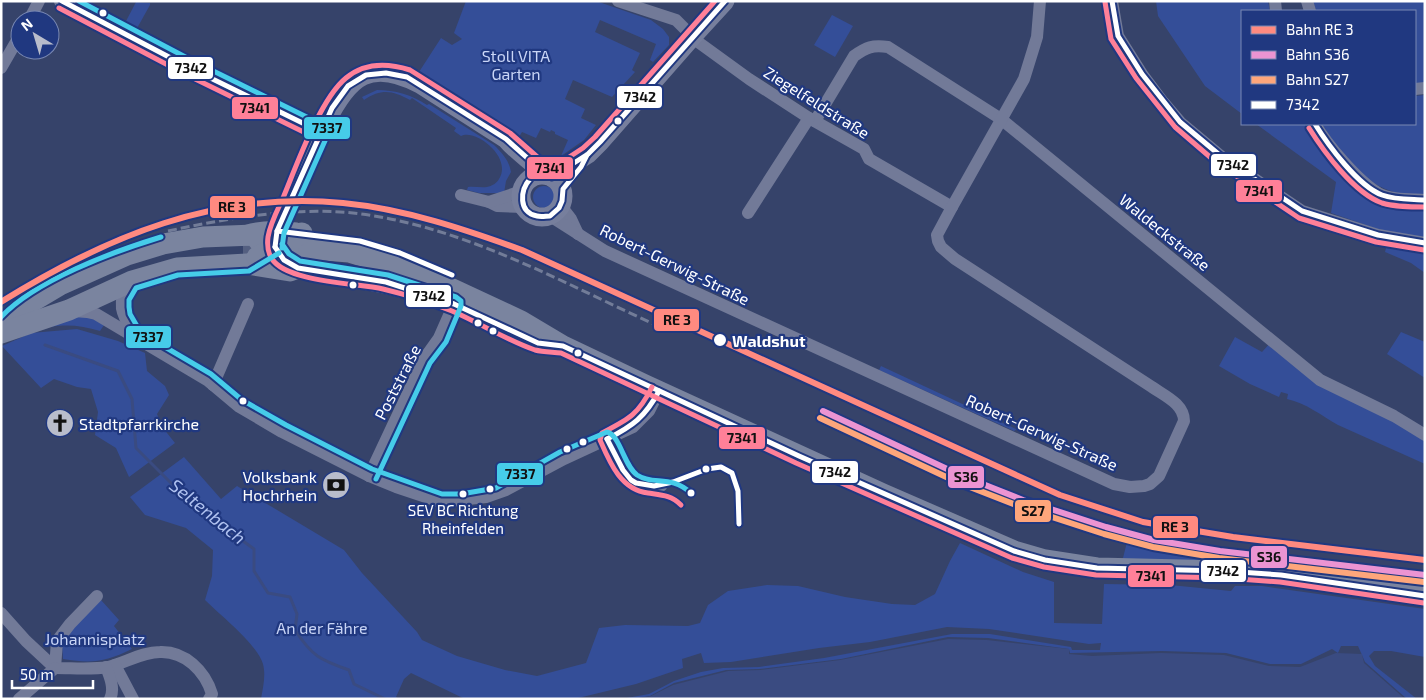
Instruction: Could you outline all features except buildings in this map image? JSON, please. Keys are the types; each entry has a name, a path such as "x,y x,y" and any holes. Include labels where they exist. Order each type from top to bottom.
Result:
{"main road":[{"path":"272,248 312,152 337,99 353,82 367,74 392,72 407,77 506,139 543,192 581,166 588,154 725,1"},
{"path":"1,331 101,278 168,256 272,248 348,238 385,248 428,264 495,294 541,318 553,328 563,346"},
{"path":"272,248 454,304 538,343 563,346"},
{"path":"1,331 69,310 132,281 177,268 272,248 349,252 418,273 521,321 563,346 659,392 883,494 1014,551 1045,560 1097,568 1225,571 1281,575 1425,596"}],"street":[{"path":"62,1 190,68 321,132"},
{"name":"Ziegelfeldstraße","path":"618,1 676,20 698,42 750,79 812,119 864,149 869,159 952,207"},
{"path":"952,207 1024,79 1037,37 1040,1"},
{"path":"1112,1 1118,36 1142,74 1162,102 1180,122 1222,157 1302,211 1378,235 1425,243"},
{"name":"Waldeckstraße","path":"812,119 854,56 864,49 873,46 888,48 1001,119 1320,380 1394,416 1425,436"},
{"path":"1,68 10,52"},
{"path":"748,213 812,119"},
{"path":"1316,125 1346,164 1364,182 1380,194 1397,198 1425,200"},
{"path":"461,196 489,202 543,192"},
{"name":"Robert-Gerwig-Straße","path":"543,192 578,234 605,251 1114,484 1130,487 1150,484 1159,476 1184,421 1184,414 1180,408 955,259 941,247 937,235 952,207"},
{"path":"132,281 126,289 121,307 123,317 136,339"},
{"path":"213,385 248,304"},
{"name":"Poststraße","path":"369,476 424,359 439,338 454,304"},
{"path":"69,310 96,314 181,364 213,385 238,406 258,418 369,476 441,502 486,497 506,490 564,458 633,427 649,411 659,392"},
{"path":"607,439 627,476 635,483 661,486"},
{"path":"19,699 55,668 57,641 70,624 97,596"},
{"path":"1,613 26,641 55,668 90,669 111,666 159,652 178,654 196,666 208,683 212,694 209,699"},
{"path":"110,699 112,695 111,666"},
{"path":"111,666 132,699"}],"green space":[{"name":"Stoll VITA Garten","path":"466,1 596,1 651,20 663,29 669,37 669,45 653,62 650,60 656,44 600,20 595,32 640,53 632,70 635,72 612,97 573,80 565,99 585,109 581,118 596,125 584,140 561,156 568,140 555,134 555,132 541,128 536,138 522,132 519,137 419,72 441,38 452,45 462,39 454,33"},
{"path":"1156,1 1268,1 1270,10 1241,10 1241,113 1205,86 1158,16"},
{"path":"1313,1 1425,1 1425,83 1416,83 1416,10 1316,10"},
{"path":"136,2 150,3 150,5 136,30 124,25"},
{"path":"832,15 853,26 835,57 814,45"},
{"path":"377,90 403,94 415,98 427,105 429,104 494,145 507,160 511,172 506,181 504,193 479,193 467,190 468,187 489,187 496,183 502,171 501,162 497,154 483,140 475,136 461,136 454,131 456,128 412,98 410,100 387,92 370,96 364,100 362,97"},
{"path":"1425,95 1425,196 1398,193 1374,183 1363,175 1345,156 1323,125 1416,125 1416,96"},
{"path":"1257,125 1310,125 1348,179 1368,196 1390,204 1425,207 1425,239 1389,233 1331,213 1336,182"},
{"path":"544,186 552,189 555,197 552,205 544,208 536,205 533,197 536,189"},
{"path":"1388,240 1425,249 1425,273 1411,263 1385,252"},
{"path":"67,316 91,317 104,325 100,331 75,326 50,327"},
{"path":"77,329 118,341 145,353 147,371 165,386 169,395 157,414 163,428 175,443 129,477 116,448 95,435 98,412 91,389 77,387 54,379 41,388 2,346 31,333"},
{"path":"1401,332 1425,342 1425,378 1387,354"},
{"path":"1235,337 1262,352 1272,341 1320,380 1422,434 1425,425 1425,464 1338,425 1301,403 1287,399 1288,394 1281,392 1279,397 1250,384 1219,366"},
{"path":"881,366 1016,429 1021,422 1019,428 1014,431 879,370"},
{"name":"An der Fähre","path":"184,457 221,499 237,486 344,550 422,640 457,656 505,670 537,676 586,663 599,628 625,625 688,626 700,623 708,605 728,591 767,585 798,586 845,597 892,604 915,605 935,594 960,543 1023,572 1054,582 1054,623 1102,624 1104,584 1170,585 1231,591 1235,586 1262,586 1425,609 1425,657 1391,651 1374,651 1369,656 1375,666 1417,699 1407,699 1365,662 1358,646 1341,646 1338,653 1332,649 1301,664 1270,664 1226,653 1162,651 1070,653 1069,649 988,638 948,637 841,659 759,669 726,670 674,683 650,696 621,699 649,694 674,681 701,672 723,668 759,667 824,658 952,634 990,634 1071,647 1072,650 1100,650 1101,643 1089,644 989,629 947,627 870,642 731,662 704,663 701,653 682,659 683,668 636,684 574,699 465,699 411,673 404,679 396,697 399,699 261,699 264,673 260,656 238,630 205,600 212,576 213,550 186,528 145,515 130,497"},
{"path":"1127,542 1165,551 1165,547 1243,559 1425,580 1425,588 1122,562"},
{"name":"Johannisplatz","path":"101,600 119,620 114,626 132,649 114,657 98,661 63,659 62,645 75,626"}],"shaded area":[{"path":"948,639 987,640 1069,649 1069,654 1092,656 1161,653 1224,655 1269,666 1300,667 1336,653 1362,654 1364,663 1405,699 638,699 651,696 673,685 728,671 760,670 840,660"}],"waterway":[{"name":"Seltenbach","path":"45,345 118,371 132,399 136,448 191,503 254,549 254,571 268,593 290,597 297,614 295,630 307,646 324,660 349,670 354,684 385,699"}],"tunnel":[{"path":"243,247 278,247"}],"railway":[{"path":"168,231 237,218 307,211 353,213 393,219 471,242 510,257 658,326"}],"transit line":[{"name":"7342","path":"62,1 190,68 321,132"},
{"name":"7337","path":"79,1 193,61 327,127 328,134 284,233 282,248"},
{"name":"7341","path":"715,1 595,137 583,148 551,169 510,133 410,70 377,65 353,73 336,88 327,101 302,152 270,227 268,243 272,259 280,267 292,273 323,280 383,289 409,296 452,311 535,350 561,353 796,463 1012,558 1044,567 1096,575 1225,578 1280,582 1424,603"},
{"name":"7342","path":"275,247 277,231 332,108 348,86 366,75 386,73 407,77 506,139 543,172 552,177 588,154 600,142 725,1"},
{"name":"7342","path":"1112,1 1118,36 1142,74 1180,122 1222,157 1302,211 1378,235 1425,243"},
{"name":"7341","path":"1105,2 1111,39 1136,78 1175,127 1217,163 1299,218 1376,242 1424,250"},
{"name":"7341","path":"59,8 187,75 318,139"},
{"name":"7342","path":"1316,125 1344,164 1373,190 1392,198 1425,200"},
{"name":"7341","path":"1309,128 1341,171 1371,198 1392,205 1425,207"},
{"name":"7342","path":"530,179 523,195 526,210 531,214 550,216 559,208 563,189 581,167 587,155"},
{"path":"1,302 81,257 164,223 206,212 250,204 296,201 343,203 389,210 456,227 522,250 1060,495 1143,522 1233,537 1425,560"},
{"name":"7342","path":"277,231 360,241 400,253 452,275"},
{"name":"7337","path":"1,317 34,291 54,279 98,259 161,237"},
{"name":"7337","path":"282,244 289,254 300,261 388,275 456,297 461,301 461,306 446,342 430,363 376,479"},
{"name":"7342","path":"275,247 284,260 298,268 386,282 454,304 538,343 563,346 799,456 1014,551 1045,560 1097,568 1225,571 1281,575 1425,596"},
{"name":"7337","path":"279,253 249,271 178,275 136,288 129,300 130,314 141,333 211,374 242,400 372,469 442,494 461,494 496,488 560,452 607,432 615,439 629,465 637,475 650,480 676,484 691,493"},
{"name":"7341","path":"652,387 637,410 626,420 602,433 600,440 612,466 631,487 639,491 670,497 681,505"},
{"name":"7342","path":"607,439 638,420 649,408 659,391"},
{"name":"7342","path":"607,439 623,470 636,483 654,486 673,482 707,469 721,467 732,473 738,491 739,524"}],"rail line":[{"name":"S36","path":"823,411 960,475 1023,500 1106,527 1154,540 1220,551 1425,575"},
{"name":"S27","path":"820,418 957,482 1021,507 1104,534 1153,547 1219,558 1424,582"}],"place":[{"name":"Waldshut","path":"720,340"},
{"name":"Stadtpfarrkirche","path":"60,423"},
{"name":"Volksbank Hochrhein","path":"336,485"},
{"name":"SEV BC Richtung Rheinfelden","path":"463,494"}]}
